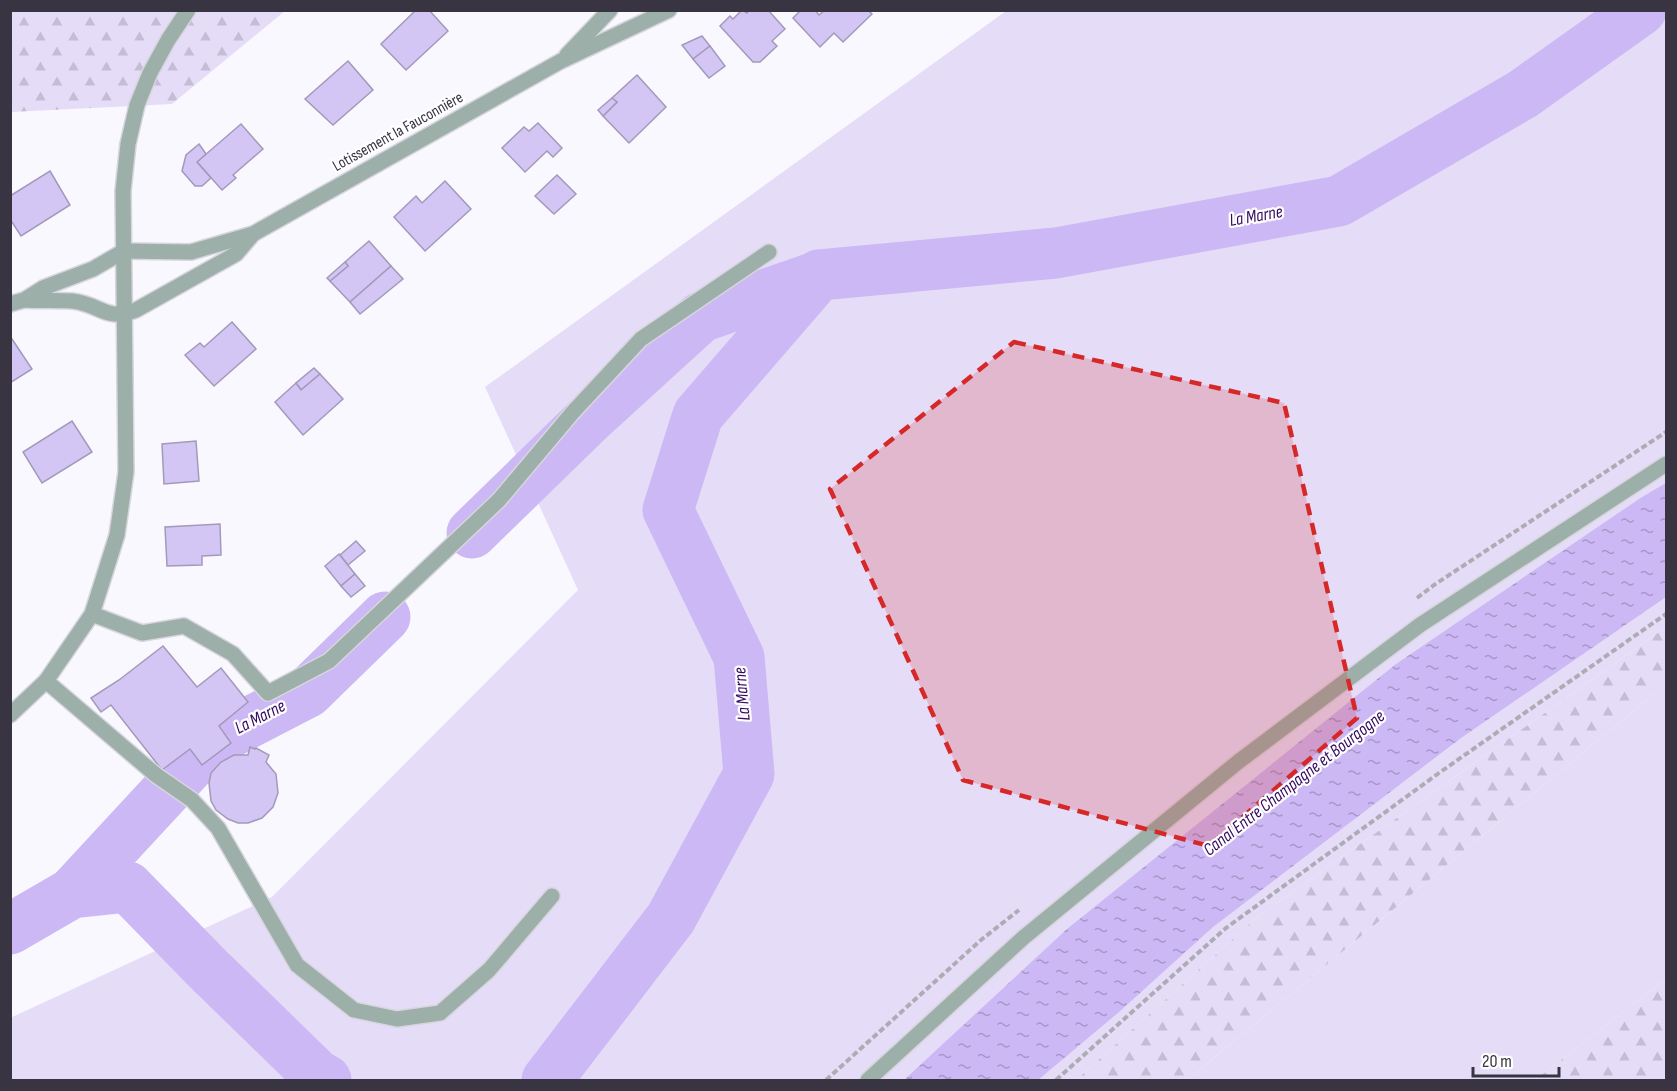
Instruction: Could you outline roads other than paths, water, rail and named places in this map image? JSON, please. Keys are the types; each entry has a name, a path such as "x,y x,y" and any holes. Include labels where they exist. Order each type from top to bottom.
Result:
{"street":[{"path":"10,715 46,681 92,614 117,534 126,472 124,179 128,144 137,105 150,73 168,40 189,10"},
{"name":"Lotissement la Fauconnière","path":"561,61 610,10"},
{"name":"Lotissement la Fauconnière","path":"253,234 561,61 669,10"},
{"path":"17,302 43,288 82,274 124,251 191,252 253,234"},
{"path":"17,302 73,301 98,308 111,315 124,314 136,310 236,254 253,234"},
{"path":"92,614 142,633 184,626 233,654 268,693 329,661 490,508 573,412 641,339 769,252"},
{"path":"868,1080 1023,938 1238,762 1420,625 1666,464"},
{"path":"46,681 156,775 192,800 218,828 297,965 354,1010 397,1019 440,1013 489,970 552,896"}],"water":[{"name":"Canal Entre Champagne et Bourgogne","path":"1666,483 1666,597 1461,738 1213,927 1119,1012 1038,1080 904,1080 1067,929 1396,664"}],"waterway":[{"name":"La Marne","path":"547,1080 671,918 749,774 739,657 668,510 698,415 819,275 1056,253 1339,201 1523,94 1641,10"},
{"name":"La Marne","path":"472,533 588,420 701,317 819,276"},
{"name":"La Marne","path":"225,735 308,692 385,617"},
{"name":"La Marne","path":"72,893 197,758"},
{"name":"La Marne","path":"10,929 72,893 128,887 206,967 317,1075 326,1080"}]}
